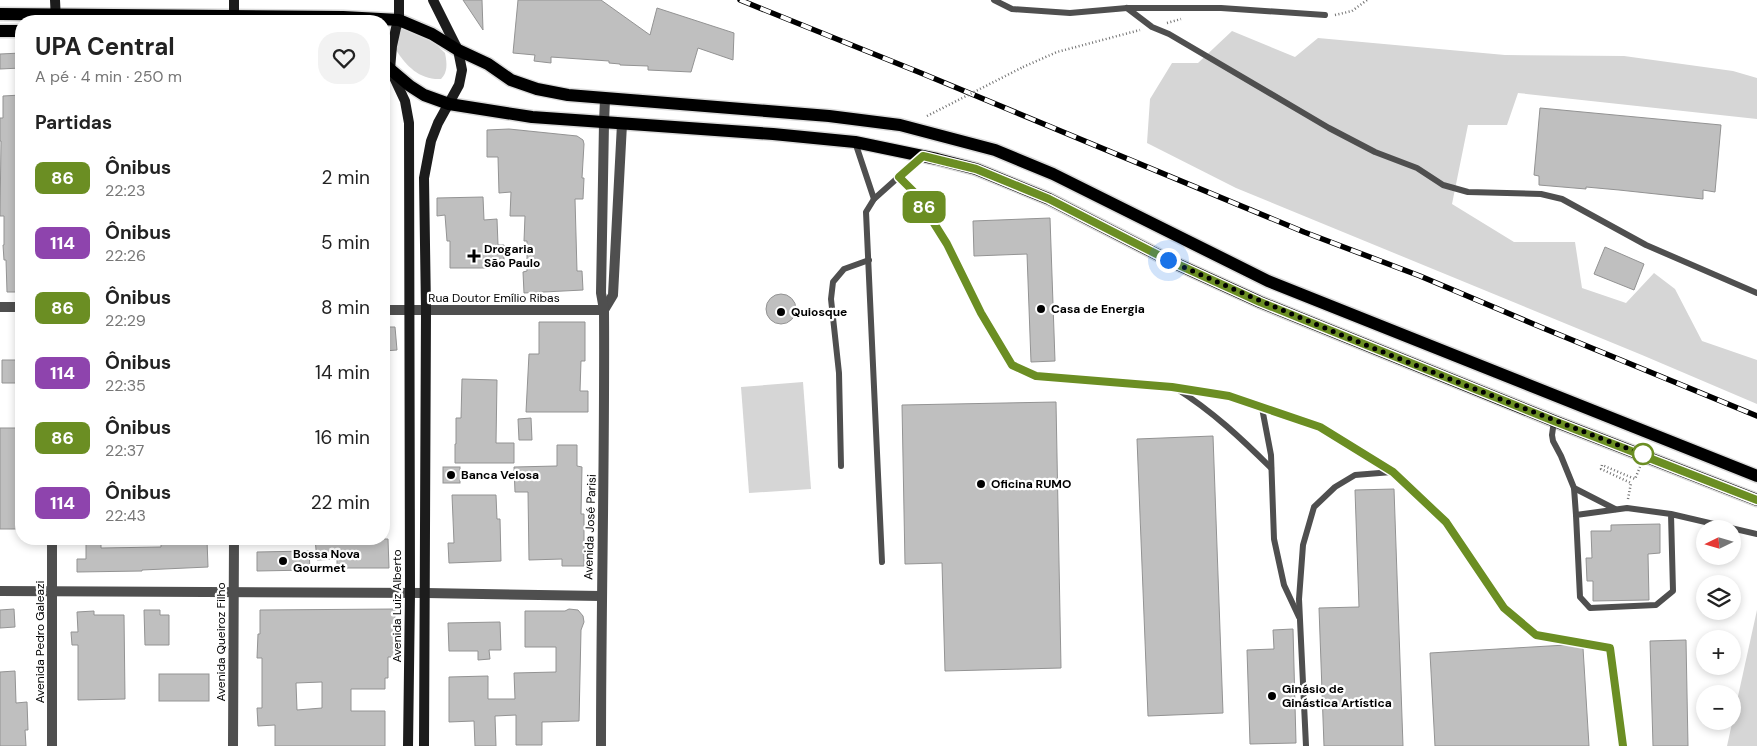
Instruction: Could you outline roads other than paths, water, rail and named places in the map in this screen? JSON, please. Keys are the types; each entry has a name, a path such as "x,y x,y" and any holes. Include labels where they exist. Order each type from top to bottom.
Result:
{"main road":[{"path":"56,0 56,15"},
{"path":"234,0 234,15"},
{"path":"390,54 399,20 399,0"},
{"path":"424,746 426,310 424,178 431,141 438,122 459,85 462,70 458,50 433,0"},
{"path":"0,14 15,15"},
{"path":"390,19 399,20 432,34 458,50 488,64 511,80 537,89 605,99 820,115 900,124 995,150 1052,174 1268,281 1757,476"},
{"path":"0,31 15,31"},
{"path":"390,69 424,95 449,104 532,117 773,134 855,142 976,169 1040,195 1168,260 1260,302 1554,421 1757,500"},
{"name":"Avenida Luiz Alberto","path":"390,73 405,101 409,123 410,593 408,746"}],"street":[{"name":"Avenida José Parisi","path":"601,746 601,596 605,453 604,310 602,293 605,99"},
{"name":"Avenida José Parisi","path":"604,310 613,295 622,124"},
{"path":"0,307 15,307"},
{"name":"Rua Doutor Emílio Ribas","path":"390,310 604,310"},
{"name":"Avenida Pedro Galeazi","path":"52,545 52,746"},
{"name":"Avenida Queiroz Filho","path":"233,746 234,545"},
{"path":"0,591 426,592 601,596"}],"lane":[{"path":"994,0 1012,9 1070,13 1127,8 1221,8 1326,15"},
{"path":"1127,8 1152,27 1169,34 1329,128 1375,152 1417,168 1443,185 1468,192 1541,194 1562,199 1646,245 1757,294"},
{"path":"855,142 874,199"},
{"path":"882,562 866,212 874,199 923,156"},
{"path":"899,177 915,193 947,244 981,313 1012,365 1036,376 1172,387 1229,396 1320,427 1393,472 1446,522 1504,608 1536,635 1610,648 1623,746"},
{"path":"841,466 839,373 831,299 833,282 844,269 868,260"},
{"path":"1172,387 1192,398 1235,432 1271,468"},
{"path":"1262,408 1271,455 1274,539 1284,585 1300,621"},
{"path":"1554,421 1553,441 1574,488 1580,597 1590,608 1656,605 1673,591 1671,514"},
{"path":"1306,746 1299,599 1303,545 1314,507 1335,487 1355,475 1393,472"},
{"path":"1574,488 1615,509"},
{"path":"1576,515 1627,508 1671,514 1757,534"}],"railway":[{"path":"740,0 1304,232 1420,276 1757,416"}],"place":[{"name":"Drogaria São Paulo","path":"474,256"},
{"name":"Casa de Energia","path":"1041,309"},
{"name":"Quiosque","path":"781,312"},
{"name":"Banca Velosa","path":"451,475"},
{"name":"Oficina RUMO","path":"981,484"},
{"name":"Bossa Nova Gourmet","path":"283,561"},
{"name":"Ginásio de Ginástica Artística","path":"1272,696"}]}
